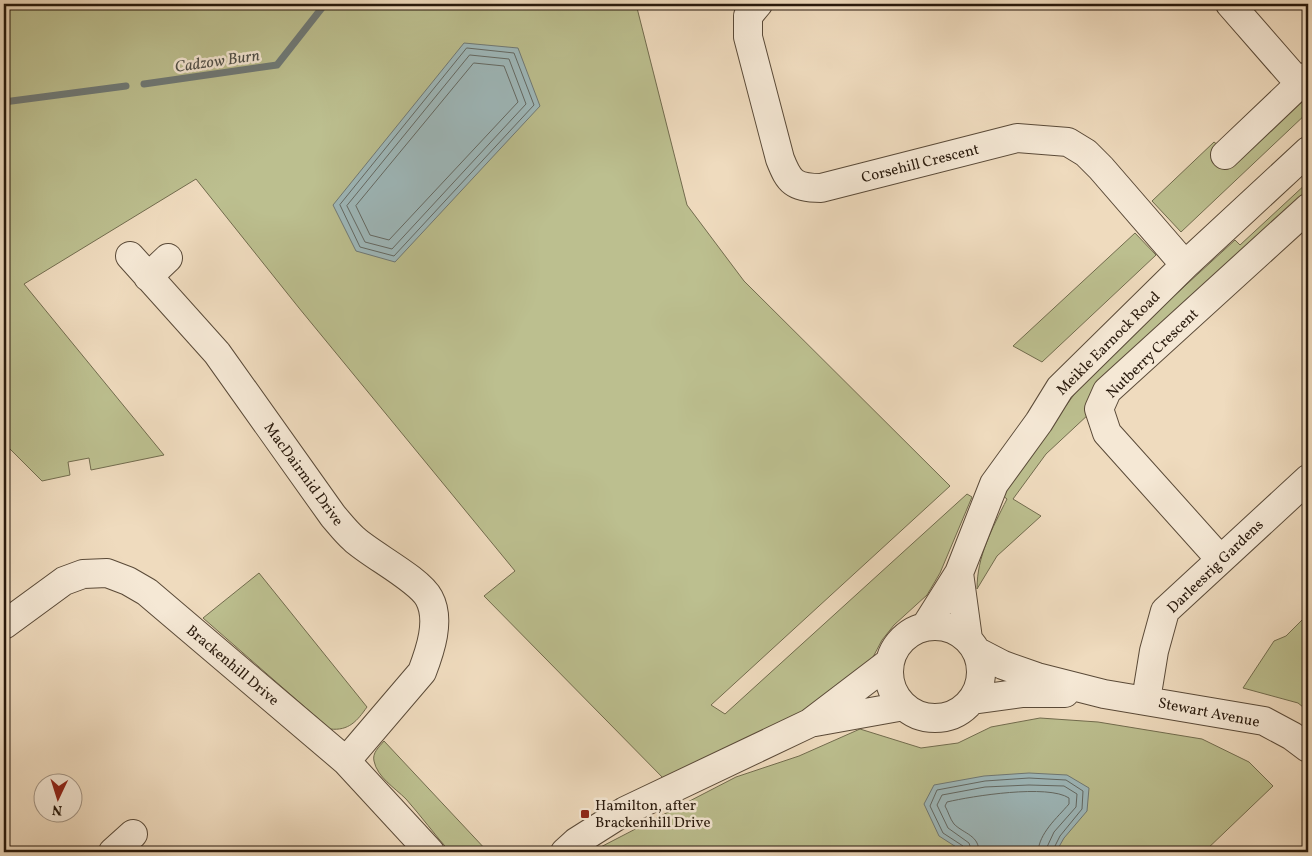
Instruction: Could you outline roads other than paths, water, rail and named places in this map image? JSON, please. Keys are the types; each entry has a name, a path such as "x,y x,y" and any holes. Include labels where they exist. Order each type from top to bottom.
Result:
{"street":[{"name":"Corsehill Crescent","path":"758,4 748,16 748,37 780,159 786,175 794,184 807,188 821,188 1017,138 1068,142 1086,153 1096,162 1186,265"},
{"path":"1226,155 1304,80 1230,4"},
{"name":"Meikle Earnock Road","path":"925,627 959,573 994,484 1039,422 1060,388 1186,265 1308,151"},
{"name":"Nutberry Crescent","path":"1220,559 1107,433 1100,410 1107,391 1308,208"},
{"name":"MacDairmid Drive","path":"130,256 217,353 333,516 354,539 419,586 429,598 434,632 422,672 346,761"},
{"path":"148,277 168,258"},
{"name":"Darleesrig Gardens","path":"1146,700 1154,651 1165,611 1308,479"},
{"name":"Brackenhill Drive","path":"5,622 64,581 83,574 107,573 128,581 147,592 346,761 430,852"},
{"name":"Meikle Earnock Road","path":"959,573 972,645"},
{"path":"941,626 955,630 972,645 981,665 980,683 972,700 963,709 952,715 939,718 914,713 904,706 894,693 890,678 890,662 897,646 910,634 925,627 941,626"},
{"name":"Stewart Avenue","path":"972,645 1002,665 1037,677 1104,694 1264,721 1292,736 1308,748"},
{"path":"565,852 576,842 625,811 810,723 890,662"},
{"name":"Stewart Avenue","path":"972,700 1023,693 1104,694"},
{"path":"810,723 904,706"},
{"path":"113,852 133,834"}],"water":[{"path":"464,43 518,48 540,106 395,262 356,251 333,205"},
{"path":"1029,773 1067,775 1089,788 1087,811 1064,838 1056,852 964,852 939,836 924,804 934,785 984,776"}],"waterway":[{"name":"Cadzow Burn","path":"144,84 277,65 325,4"},
{"name":"Cadzow Burn","path":"4,102 126,86"}],"place":[{"name":"Hamilton, after Brackenhill Drive","path":"585,814"}]}
